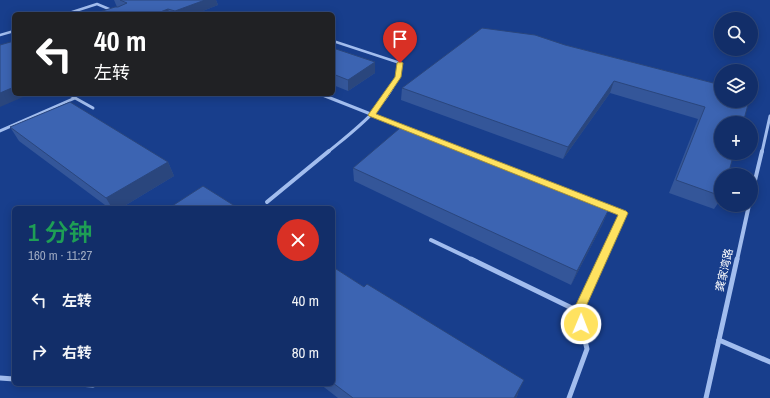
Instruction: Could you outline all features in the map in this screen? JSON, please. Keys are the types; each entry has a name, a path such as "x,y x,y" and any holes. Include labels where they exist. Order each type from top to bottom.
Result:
{"street":[{"path":"72,12 97,4 116,12"},
{"path":"0,35 12,32"},
{"path":"267,202 372,115 398,77 400,63 335,42"},
{"path":"72,96 93,108"},
{"path":"325,96 623,213 578,311 587,349 569,398"},
{"path":"0,131 75,98"},
{"path":"758,168 770,116"},
{"name":"龚家湾路","path":"706,398 747,212"},
{"path":"431,240 578,311"},
{"path":"719,340 770,362"},
{"path":"0,378 12,379"}],"building":[{"path":"120,0 205,0 175,11 168,9 160,12 99,12 127,3"},
{"path":"482,28 535,35 565,45 714,83 714,108 747,108 745,116 714,116 714,160 732,160 730,168 714,168 714,194 676,180 705,107 614,81 568,147 402,88"},
{"path":"12,42 12,88 0,93 0,45"},
{"path":"335,49 375,62 348,80 335,75"},
{"path":"70,102 168,162 106,198 10,127"},
{"path":"400,128 608,211 577,271 353,168"},
{"path":"203,186 235,206 172,206"},
{"path":"335,268 364,287 367,284 524,380 514,398 353,398 335,384"}],"route":[{"path":"400,63 398,77 372,115 623,213 578,311 581,324"}]}
